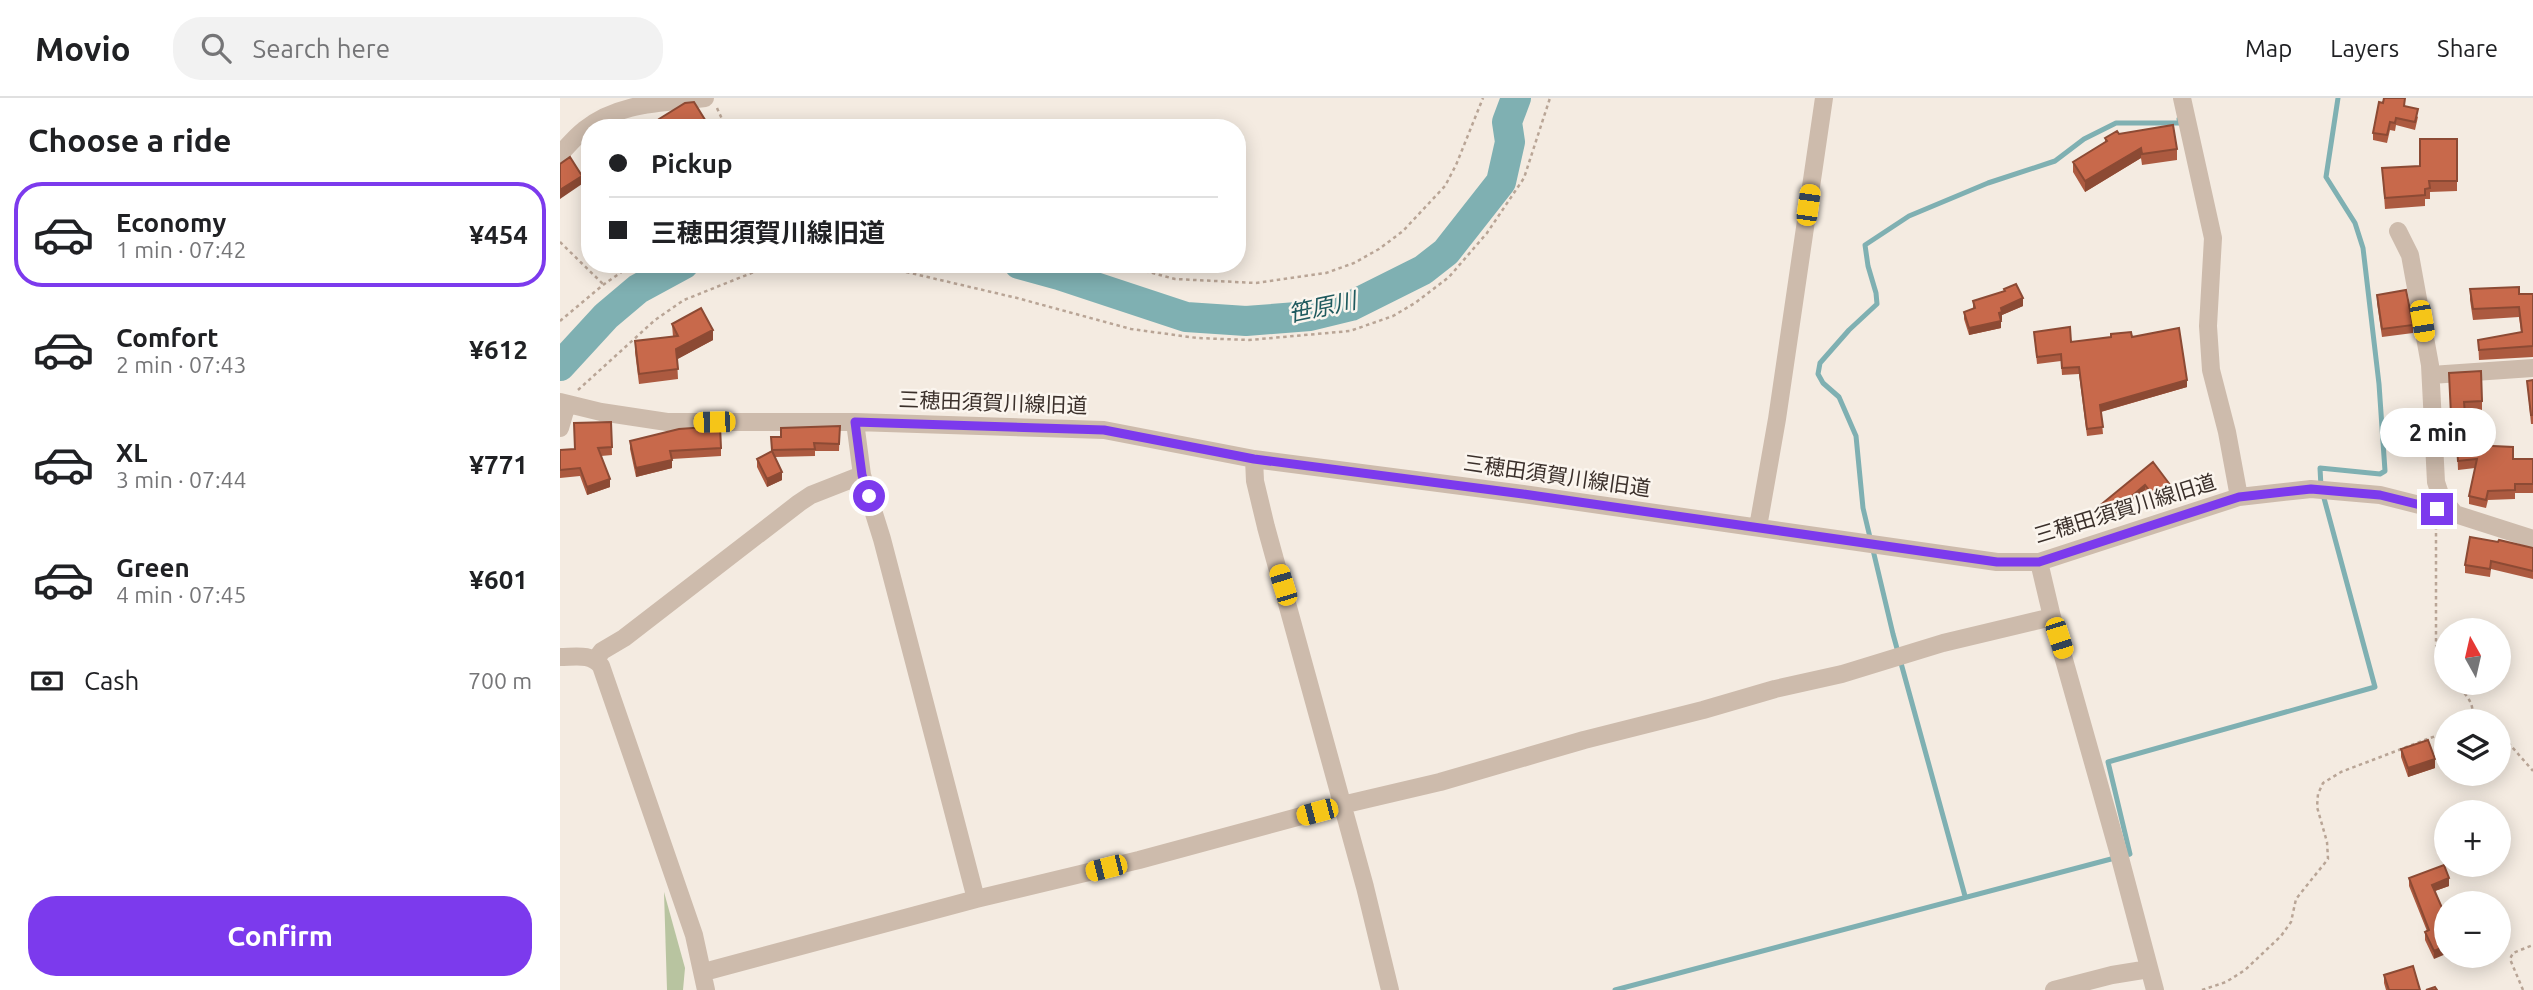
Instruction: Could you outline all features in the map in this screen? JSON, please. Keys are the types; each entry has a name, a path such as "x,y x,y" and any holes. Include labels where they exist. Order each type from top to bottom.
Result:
{"street":[{"path":"1758,527 1777,419 1824,98"},
{"path":"2182,98 2213,238 2208,326 2211,370 2227,432 2239,497"},
{"path":"602,119 638,102 711,101"},
{"path":"560,154 581,135"},
{"path":"2398,231 2410,255 2431,375 2435,482 2441,497 2455,514"},
{"path":"2431,375 2533,368"},
{"path":"560,428 564,403"},
{"name":"三穂田須賀川線旧道","path":"564,403 601,412 667,422 855,422 1104,430 1254,459 1997,562 2039,562 2239,497 2311,489 2380,495 2455,514 2533,539"},
{"path":"855,422 862,475 882,538 976,899"},
{"path":"1254,459 1255,481 1266,527 1390,990"},
{"path":"596,659 602,651 624,638 805,499 862,475"},
{"path":"2039,562 2155,990"},
{"path":"560,657 596,659 601,666 694,935 705,981 976,899 1440,782 1584,740 1842,674 1943,643 2052,617"},
{"path":"2054,990 2112,975 2149,969"}],"path":[{"path":"1152,273 1175,279 1256,283 1326,273 1354,263 1403,231 1445,186 1483,98"},
{"path":"910,273 1131,329 1197,338 1249,340 1350,331 1393,316 1415,303 1449,277 1487,233 1524,178 1549,98"},
{"path":"711,101 721,119"},
{"path":"560,242 581,263"},
{"path":"591,273 603,285"},
{"path":"560,321 620,273"},
{"path":"564,403 655,320 684,300 754,273"},
{"path":"2436,618 2437,509"},
{"path":"2202,990 2226,982 2245,970 2281,936 2291,922 2296,899 2328,859 2327,842 2317,807 2318,794 2323,783 2341,772 2434,737"},
{"path":"2511,746 2533,771"},
{"path":"2522,990 2510,958 2514,953 2533,945"}],"green space":[{"path":"664,892 685,968 683,990 667,990"}],"building":[{"path":"2384,98 2405,98 2404,106 2418,109 2415,122 2396,118 2395,123 2390,122 2387,135 2373,133 2379,102 2383,103"},
{"path":"694,102 705,119 659,119 685,103"},
{"path":"2173,125 2177,149 2142,154 2141,148 2085,181 2073,162 2107,141 2105,138 2117,131 2119,134"},
{"path":"2420,139 2457,139 2457,181 2429,181 2430,188 2425,189 2425,195 2385,198 2382,168 2420,166"},
{"path":"570,157 581,177 560,190 560,164"},
{"path":"2016,284 2023,298 2001,308 2001,321 1969,328 1964,312 1975,308 1973,301 2005,291 2004,289"},
{"path":"2519,287 2519,294 2533,294 2533,346 2479,350 2478,340 2522,332 2519,307 2473,309 2470,289"},
{"path":"2406,290 2413,325 2382,329 2377,295"},
{"path":"701,308 713,330 676,349 678,369 639,374 635,341 678,336 672,324"},
{"path":"2070,327 2071,342 2131,332 2132,337 2179,328 2187,380 2100,405 2103,427 2087,429 2079,367 2062,368 2061,354 2037,357 2034,332"},
{"path":"2481,371 2482,401 2464,402 2465,414 2451,415 2449,373"},
{"path":"2533,380 2533,415 2531,415 2527,381"},
{"path":"611,422 612,447 598,448 610,479 587,487 580,468 560,470 560,450 575,449 574,423"},
{"path":"720,426 721,448 670,451 672,460 636,468 630,441 679,429"},
{"path":"840,426 839,444 814,443 815,449 772,450 771,437 781,437 781,428"},
{"path":"2457,446 2513,447 2513,459 2533,459 2533,484 2515,484 2515,490 2488,491 2486,500 2469,496 2477,459 2458,461"},
{"path":"772,451 782,472 767,479 757,459"},
{"path":"2153,462 2171,486 2156,499 2145,485 2107,517 2098,507"},
{"path":"2470,537 2533,548 2533,571 2491,561 2490,569 2465,565"},
{"path":"2428,740 2434,759 2408,768 2401,749"},
{"path":"2434,869 2434,877 2449,878 2432,885 2435,891 2434,951 2425,932 2429,930 2409,878"},
{"path":"2413,966 2420,990 2389,990 2384,975"}],"waterway":[{"name":"笹原川","path":"1052,273 1186,317 1246,321 1310,316 1351,306 1423,270 1446,252 1501,182 1510,142 1507,122 1516,98"},
{"path":"1615,990 2130,854 2108,762 2375,687 2321,487 2320,468 2380,474 2385,471 2379,384 2363,248 2355,223 2326,177 2338,98"},
{"path":"1965,896 1893,634 1863,508 1856,436 1839,397 1823,383 1818,374 1820,363 1877,304 1865,245 1909,216 1988,183 2055,161 2084,139 2116,123 2180,123 2179,119"},
{"name":"笹原川","path":"560,366 606,316 638,289 667,273"}],"route":[{"path":"869,496 862,475 855,422 1126,432 1254,459 1523,494 1997,562 2039,562 2239,497 2311,489 2380,495 2437,509"}]}
